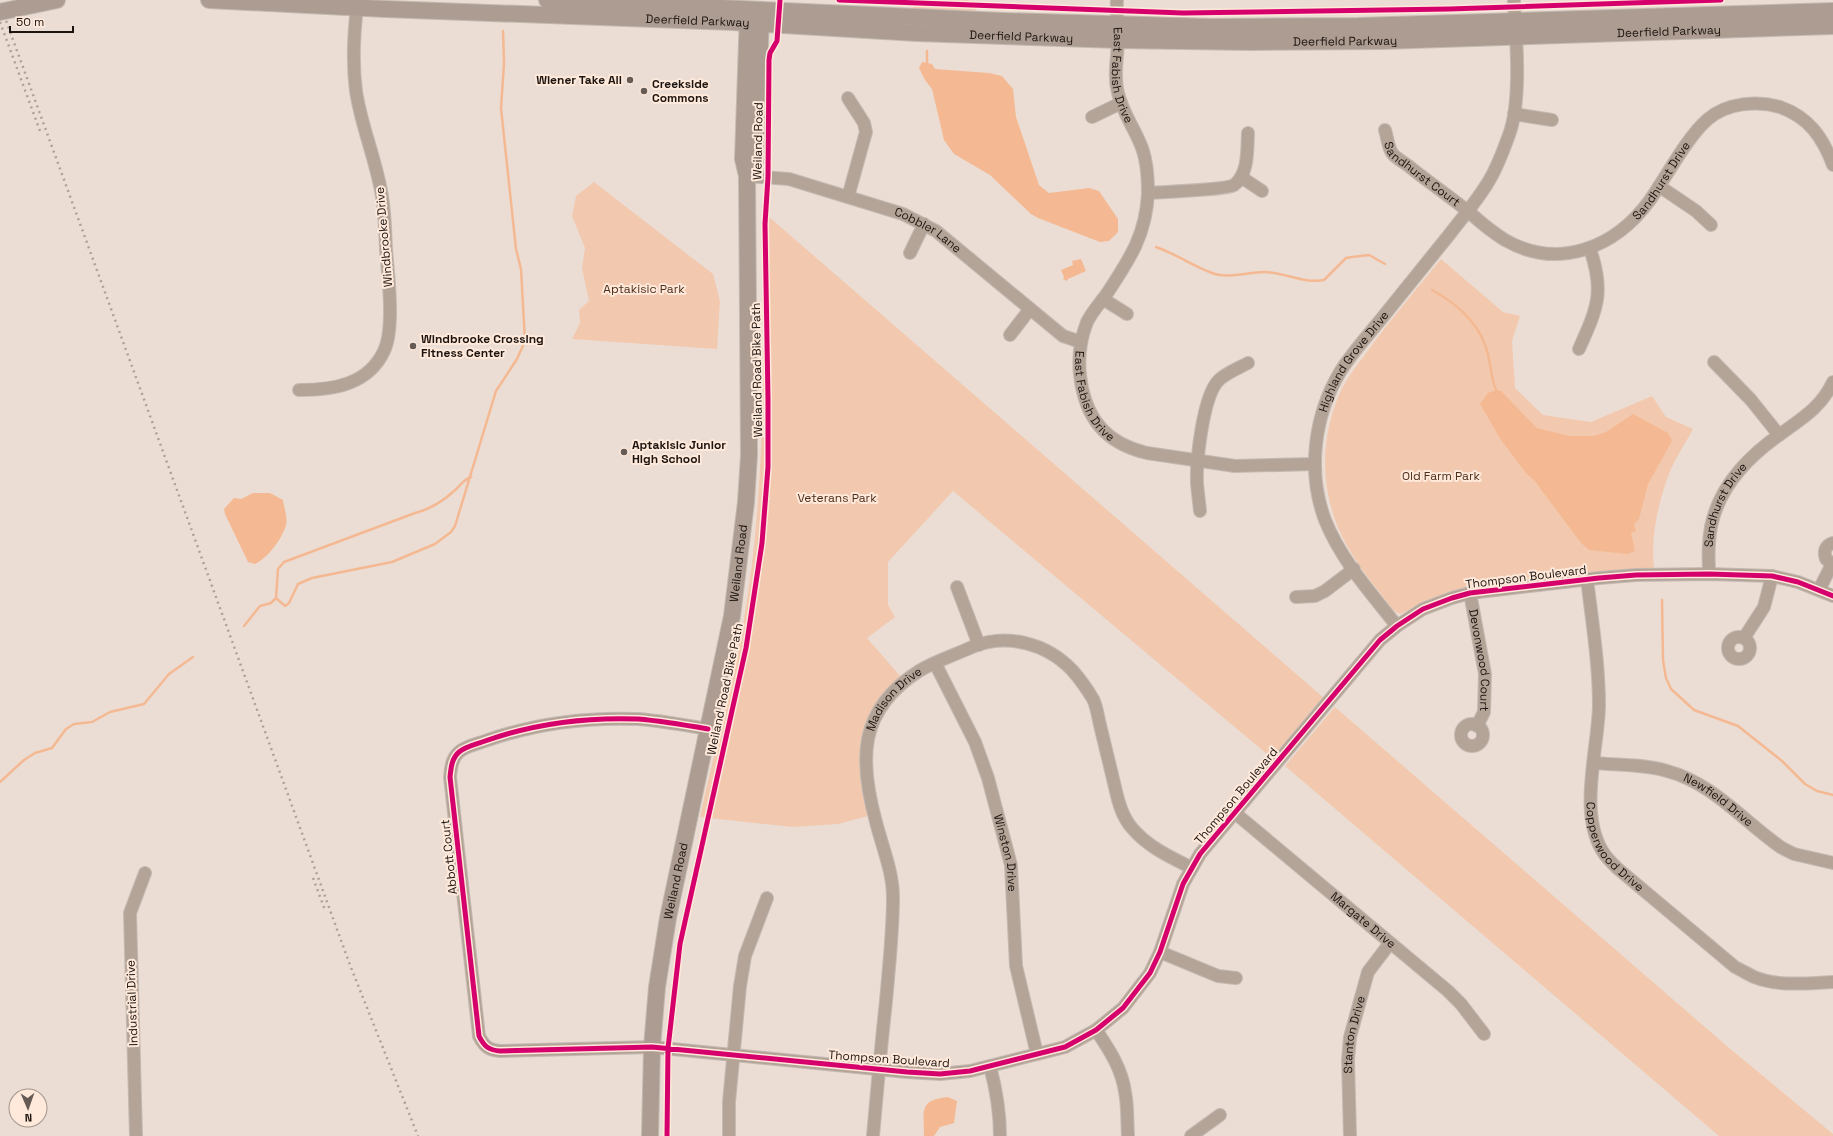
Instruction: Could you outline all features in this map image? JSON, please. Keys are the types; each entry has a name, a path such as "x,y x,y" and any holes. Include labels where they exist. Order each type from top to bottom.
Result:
{"main road":[{"path":"0,12 57,0"},
{"name":"Deerfield Parkway","path":"209,0 754,11"},
{"name":"Deerfield Parkway","path":"547,0 706,8 1250,42 1382,41 1515,29 1833,11"},
{"path":"706,8 727,0"},
{"name":"Weiland Road","path":"650,1136 652,1047 657,987 668,918 732,616 746,502 749,456 746,176 743,159 754,11"},
{"name":"Deerfield Parkway","path":"1515,29 1833,26"}],"street":[{"name":"East Fabish Drive","path":"1117,0 1118,33 1116,80 1121,103 1141,143 1145,158 1148,193 1143,228 1130,260 1088,320 1081,342 1079,363 1084,399 1088,410 1106,433 1120,444 1134,450 1235,466 1315,464"},
{"name":"Highland Grove Drive","path":"1397,626 1341,551 1326,521 1316,490 1316,444 1325,403 1340,372 1468,211 1488,184 1496,167 1510,133 1514,114 1516,94 1514,0"},
{"name":"Windbrooke Drive","path":"299,390 320,390 342,386 366,376 377,364 385,350 389,333 388,282 381,191 356,92 354,70 358,4"},
{"path":"848,98 864,123 866,132 848,197"},
{"path":"1092,116 1121,103"},
{"name":"Sandhurst Drive","path":"1468,211 1491,231 1519,246 1544,252 1558,253 1590,249 1608,240 1636,219 1698,129 1708,119 1725,109 1746,104 1774,105 1797,115 1814,127 1823,142 1833,165"},
{"path":"1514,114 1552,120"},
{"name":"Sandhurst Court","path":"1385,130 1392,153 1468,211"},
{"path":"1148,193 1220,188 1233,185 1241,177 1246,163 1248,132"},
{"name":"Cobbler Lane","path":"746,176 789,179 903,214 924,224 936,231 1063,336 1081,342"},
{"path":"1241,177 1262,191"},
{"path":"1659,186 1696,211 1711,225"},
{"path":"910,253 924,224"},
{"path":"1579,349 1595,310 1598,297 1596,267 1590,249"},
{"path":"1103,299 1127,314"},
{"path":"1010,335 1030,310"},
{"path":"1714,362 1751,400 1779,435"},
{"path":"1200,511 1197,483 1203,420 1213,388 1219,379 1248,363"},
{"name":"Sandhurst Drive","path":"1709,574 1709,542 1714,514 1721,496 1741,466 1756,452 1812,412 1827,395 1833,382"},
{"path":"1820,590 1832,564 1826,559 1825,552 1828,545 1833,542"},
{"path":"1296,597 1315,596 1325,591 1354,570"},
{"name":"Thompson Boulevard","path":"652,1047 879,1070 953,1074 1065,1047 1096,1030 1113,1017 1134,996 1150,973 1160,952 1183,884 1213,837 1235,813 1380,640 1397,626 1423,610 1438,603 1470,593 1587,579 1636,575 1709,574 1772,576 1798,582 1833,596"},
{"path":"1744,638 1764,607 1772,576"},
{"name":"Copperwood Drive","path":"1587,579 1598,676 1598,708 1591,797 1592,820 1600,845 1605,855 1617,868 1735,967 1755,977 1765,980 1792,984 1833,982"},
{"path":"957,587 979,645"},
{"name":"Devonwood Court","path":"1470,593 1485,674 1484,712 1477,726"},
{"name":"Madison Drive","path":"873,1136 893,931 893,894 890,874 868,788 865,763 867,743 873,721 892,693 920,670 979,645 1004,641 1029,643 1055,656 1069,668 1085,687 1094,701 1118,801 1130,826 1141,838 1157,850 1192,868"},
{"name":"Winston Drive","path":"935,663 975,742 988,778 1011,865 1016,966 1037,1054"},
{"name":"Abbott Court","path":"652,1047 500,1051 491,1050 484,1046 479,1036 450,777 451,766 454,757 466,748 500,736 554,724 593,720 639,719 708,729"},
{"name":"Newfield Drive","path":"1594,764 1653,768 1680,775 1698,783 1713,793 1782,848 1794,854 1833,863"},
{"name":"Margate Drive","path":"1235,813 1461,1004 1484,1034"},
{"name":"Industrial Drive","path":"136,1136 130,913 144,873"},
{"path":"729,1136 728,1102 740,986 745,956 767,898"},
{"name":"Stanton Drive","path":"1350,1136 1348,1060 1350,1037 1368,972 1390,943"},
{"path":"1160,952 1218,976 1236,978"},
{"path":"1096,1030 1109,1050 1122,1078 1125,1092 1128,1136"},
{"path":"990,1066 1000,1119 1000,1136"},
{"path":"1191,1136 1220,1115"}],"green space":[{"path":"913,0 969,0 978,14 913,11"},
{"name":"Aptakisic Park","path":"594,182 713,274 720,301 717,349 572,339 580,323 579,310 589,301 582,268 585,248 572,216 576,196"},
{"name":"Veterans Park","path":"762,213 768,216 1324,698 1273,759 953,491 888,562 888,605 895,617 867,638 901,677 870,717 864,733 861,769 868,816 838,824 793,827 700,817 740,644 757,518 763,366"},
{"name":"Old Farm Park","path":"1441,259 1503,312 1520,316 1512,341 1515,388 1543,415 1591,422 1652,396 1666,417 1693,429 1671,469 1659,505 1654,531 1654,568 1606,571 1481,585 1442,595 1400,614 1393,610 1359,565 1342,536 1330,501 1326,483 1325,466 1328,430 1339,395 1348,378 1394,317"},
{"path":"1335,707 1728,1047 1833,1134 1833,1136 1719,1136 1285,766"}],"shaded area":[{"path":"922,62 932,64 935,69 989,73 1002,76 1013,89 1016,117 1039,185 1049,193 1089,188 1099,191 1118,219 1118,232 1109,241 1100,242 1038,218 1031,214 990,175 954,154 944,140 932,89 925,80 919,68"},
{"path":"1081,259 1086,271 1068,279 1067,281 1063,279 1064,277 1061,270 1073,265 1072,261"},
{"path":"1496,390 1501,391 1537,428 1569,436 1594,436 1606,432 1633,414 1668,433 1672,441 1648,484 1639,519 1634,524 1636,531 1631,533 1635,551 1627,554 1589,550 1581,543 1534,480 1526,473 1501,440 1480,404 1488,393"},
{"path":"253,493 270,493 283,500 287,520 278,542 265,557 255,564 248,562 224,509 234,498 241,499"},
{"path":"948,1097 957,1101 954,1123 940,1127 934,1136 924,1136 924,1113 927,1104 938,1099"}],"waterway":[{"path":"244,626 260,606 271,603 276,598 285,606 289,603 298,584 312,578 392,562 435,544 451,532 455,526 496,391 517,359 525,341 521,269 516,249 501,108 504,63 503,31"},
{"path":"927,51 927,63"},
{"path":"1156,247 1218,275 1238,275 1264,272 1316,281 1324,280 1346,258 1369,255 1385,264"},
{"path":"1432,290 1456,306 1471,320 1481,336 1487,350 1496,390"},
{"path":"276,598 278,569 284,562 436,505 445,499 464,481 471,477"},
{"path":"1662,600 1663,660 1666,678 1671,689 1694,710 1738,726 1782,761 1805,784 1817,791 1833,795"},
{"path":"0,782 24,760 35,753 52,748 66,729 74,724 92,722 110,712 144,704 169,674 193,657"}],"railway":[{"path":"0,4 350,965 418,1136"},
{"path":"0,22 40,131"},
{"path":"313,878 325,910"}],"cycle path":[{"name":"Weiland Road Bike Path","path":"667,1136 668,1048 680,944 746,648 762,543 768,467 765,224 768,177 769,60 770,53 777,41 780,0"},
{"path":"839,0 1183,13 1449,9 1721,0"},
{"name":"Weiland Road Bike Path","path":"708,729 638,719 599,719 560,723 503,735 468,747 459,752 455,757 451,766 450,777 479,1036 487,1047 492,1050 500,1051 652,1047 940,1074 970,1071 1065,1047 1096,1030 1123,1008 1150,973 1160,952 1183,884 1200,854 1380,640 1397,626 1423,609 1470,593 1636,575 1709,574 1772,576 1798,582 1833,596"}],"place":[{"name":"Wiener Take All","path":"630,80"},
{"name":"Creekside Commons","path":"644,91"},
{"name":"Windbrooke Crossing Fitness Center","path":"413,346"},
{"name":"Aptakisic Junior High School","path":"624,452"}]}
